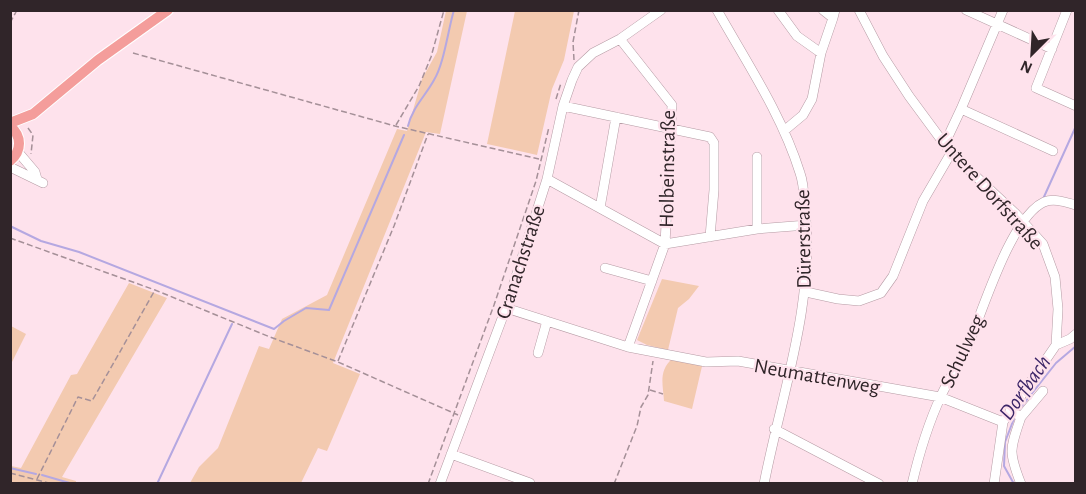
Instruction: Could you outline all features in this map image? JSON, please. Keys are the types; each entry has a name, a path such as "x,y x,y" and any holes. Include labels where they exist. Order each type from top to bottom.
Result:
{"main road":[{"path":"19,140 10,124 33,114 98,60 168,10"},
{"path":"14,157 23,129 33,114"}],"street":[{"path":"578,67 593,53 620,39 661,10"},
{"name":"Dürerstraße","path":"717,10 785,130 801,176 807,225 806,292 790,371 774,429 764,483"},
{"path":"777,10 797,36 821,53"},
{"path":"785,130 803,115 812,99 821,53 834,14 824,10"},
{"name":"Untere Dorfstraße","path":"859,10 883,56 951,153 1043,244 1055,277 1058,309 1056,345"},
{"path":"966,10 1052,49"},
{"path":"945,143 962,109 1003,10"},
{"path":"1067,10 1036,88 1076,106"},
{"name":"Holbeinstraße","path":"620,39 672,105 665,244 628,347"},
{"name":"Cranachstraße","path":"440,483 506,308 547,179 559,103 578,67"},
{"path":"559,103 710,137 714,143 714,190 710,237"},
{"path":"962,109 1053,151"},
{"path":"600,208 616,117"},
{"path":"806,292 859,301 881,293 893,276 923,201 951,153"},
{"path":"10,167 29,178 40,181 35,172 14,157"},
{"path":"757,158 758,229"},
{"path":"547,179 665,244 758,229 807,225"},
{"name":"Schulweg","path":"912,483 921,447 940,397 968,344 993,279 1023,222 1044,202 1057,200 1076,205"},
{"path":"605,268 652,281"},
{"name":"Neumattenweg","path":"506,308 628,347 706,362 738,361 940,397 1003,422"},
{"path":"538,353 547,321"},
{"path":"1020,481 1012,461 1016,413 1056,345 1076,334"},
{"path":"994,483 1003,422 1043,391"},
{"path":"774,429 879,483"},
{"path":"451,454 530,483"}],"path":[{"path":"10,23 17,10"},
{"path":"395,126 419,86 431,57 444,10"},
{"path":"578,67 573,59 573,42 579,10"},
{"path":"133,54 395,126 541,159"},
{"path":"559,103 563,79"},
{"path":"428,483 494,305 536,181 550,119"},
{"path":"338,362 394,226 429,133"},
{"path":"10,238 155,290 338,362 464,417"},
{"path":"37,479 78,397 92,401 155,290"},
{"path":"614,483 649,390 653,351"},
{"path":"649,390 663,394"},
{"path":"10,473 53,483"}],"shaded area":[{"path":"446,11 467,11 440,134 426,132 333,363 360,374 327,451 318,448 301,483 190,483 199,467 218,448 259,346 269,349 282,319 327,295 397,129 407,131 422,79 437,52"},
{"path":"515,11 574,11 564,60 552,89 537,155 487,144"},
{"path":"662,279 699,286 678,308 668,350 637,340"},
{"path":"129,283 167,298 62,477 76,481 76,483 11,483 11,466 21,468 71,375 77,374"},
{"path":"11,326 26,334 11,364"},
{"path":"673,358 703,362 692,409 664,401 663,373"}],"waterway":[{"path":"408,126 416,107 437,73 454,10"},
{"path":"1043,199 1076,126"},
{"path":"10,226 41,241 79,252 274,329 306,308 329,310 404,135"},
{"path":"157,484 232,324"},
{"name":"Dorfbach","path":"1018,411 1056,363 1076,346"},
{"name":"Dorfbach","path":"1014,484 1004,466 1005,442 1015,416"},
{"path":"10,468 36,474"},
{"path":"42,475 73,484"}]}
